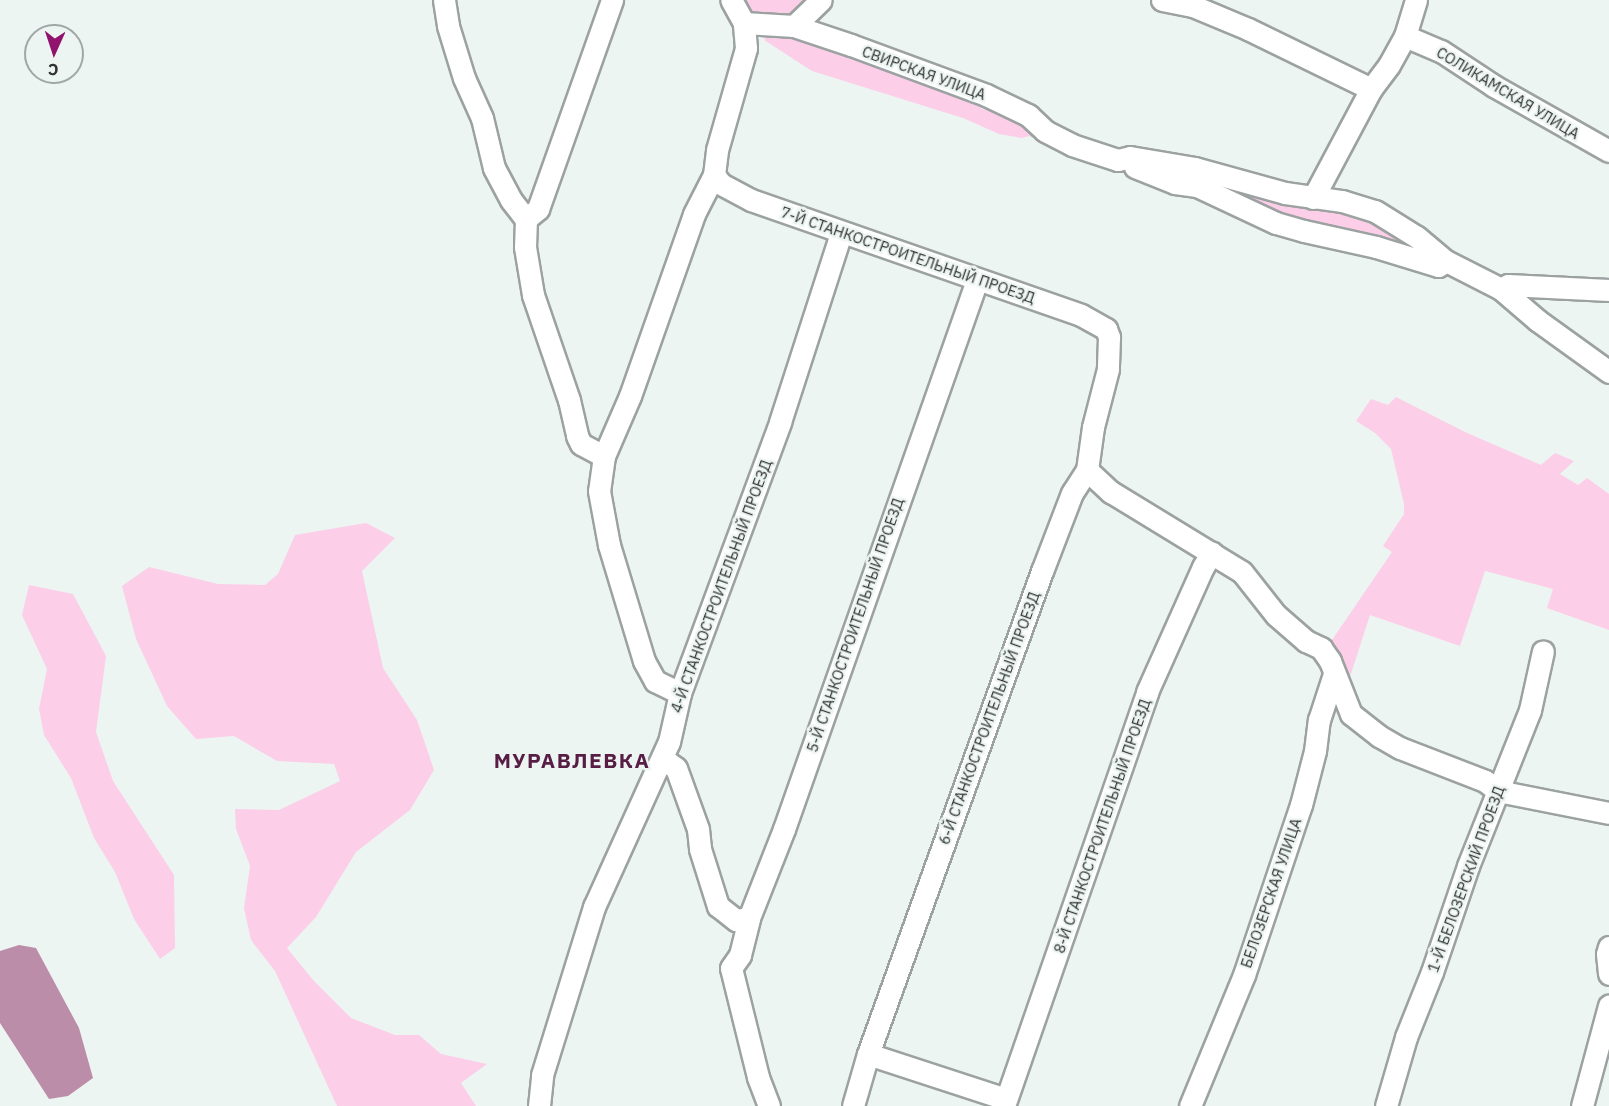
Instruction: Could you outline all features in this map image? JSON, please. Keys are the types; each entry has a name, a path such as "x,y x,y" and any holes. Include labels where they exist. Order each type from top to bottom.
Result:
{"street":[{"path":"444,0 448,26 464,78 482,118 494,168 511,200 526,219 525,248 533,295 569,400 577,436 581,444 604,456"},
{"path":"526,219 538,210 612,0"},
{"path":"680,693 655,681 644,661 609,545 599,491 604,456 630,396 694,214 714,175 717,150 746,48 744,23 732,0"},
{"path":"794,26 821,0"},
{"path":"1162,0 1193,6 1248,29 1371,89"},
{"path":"1313,198 1371,89 1389,65 1405,36 1416,0"},
{"name":"СВИРСКАЯ УЛИЦА","path":"744,23 794,26 986,95 1028,115 1045,131 1072,145 1118,160 1175,183 1197,186 1276,222 1304,231 1376,247 1438,266 1446,261"},
{"name":"СОЛИКАМСКАЯ УЛИЦА","path":"1405,36 1441,51 1494,86 1609,152"},
{"name":"СВИРСКАЯ УЛИЦА","path":"1118,160 1130,157 1195,168 1313,198 1342,201 1375,211 1417,237 1446,261 1501,289 1537,320 1609,372"},
{"name":"7-Й СТАНКОСТРОИТЕЛЬНЫЙ ПРОЕЗД","path":"714,175 721,184 752,200 841,233 1082,315 1106,329"},
{"name":"4-Й СТАНКОСТРОИТЕЛЬНЫЙ ПРОЕЗД","path":"539,1106 542,1075 594,907 650,779 662,759 680,693 780,422 841,233"},
{"name":"5-Й СТАНКОСТРОИТЕЛЬНЫЙ ПРОЕЗД","path":"769,1106 758,1077 731,968 740,955 749,918 784,830 976,280"},
{"path":"1501,289 1508,285 1609,290"},
{"name":"6-Й СТАНКОСТРОИТЕЛЬНЫЙ ПРОЕЗД","path":"853,1106 868,1054 1042,571 1072,493 1087,470 1093,427 1109,360 1106,329"},
{"path":"1087,470 1125,502 1242,572 1276,615 1306,641 1321,648 1330,661 1351,714 1364,726 1400,748 1485,781 1498,791 1609,813"},
{"name":"8-Й СТАНКОСТРОИТЕЛЬНЫЙ ПРОЕЗД","path":"1005,1102 1147,692 1203,567 1212,552"},
{"name":"1-Й БЕЛОЗЕРСКИЙ ПРОЕЗД","path":"1386,1106 1406,1037 1432,972 1468,866 1530,710 1543,651"},
{"name":"БЕЛОЗЕРСКАЯ УЛИЦА","path":"1190,1106 1244,975 1297,816 1315,751 1319,720 1334,674"},
{"path":"662,759 676,768 698,829 700,849 718,906 736,920 749,918"},
{"path":"1609,947 1606,954 1609,974"},
{"path":"1582,1106 1609,1006"},
{"path":"868,1054 1005,1102"}],"shaded area":[{"path":"739,0 815,0 793,20 765,18 750,12"},
{"path":"773,29 962,93 982,109 1011,114 1074,154 1029,136 1022,138 999,134 963,118 812,71 764,40"},
{"path":"1192,171 1369,213 1434,258 1279,218"},
{"path":"1396,397 1465,432 1541,465 1555,453 1574,461 1560,474 1578,485 1587,478 1609,494 1609,630 1547,608 1553,589 1485,571 1460,646 1370,615 1347,686 1330,643 1392,552 1383,546 1404,514 1404,504 1391,449 1375,433 1356,421 1371,399 1388,405"},
{"path":"366,523 395,538 362,571 383,668 417,720 434,770 410,810 356,852 316,917 287,948 314,981 351,1018 395,1035 419,1035 441,1054 487,1064 461,1083 476,1106 337,1106 275,971 251,940 244,908 250,866 236,829 235,809 279,810 340,781 334,764 277,761 234,736 196,739 167,706 136,639 122,586 149,567 218,584 265,585 278,574 295,535"},
{"path":"29,585 73,594 106,656 96,732 113,781 174,875 175,948 160,959 134,919 115,872 94,838 71,778 44,735 39,709 47,669 22,615"},
{"path":"19,945 36,948 79,1028 93,1078 68,1096 49,1099 0,1023 0,951"}],"district":[{"name":"МУРАВЛЕВКА","path":"572,760"}]}
